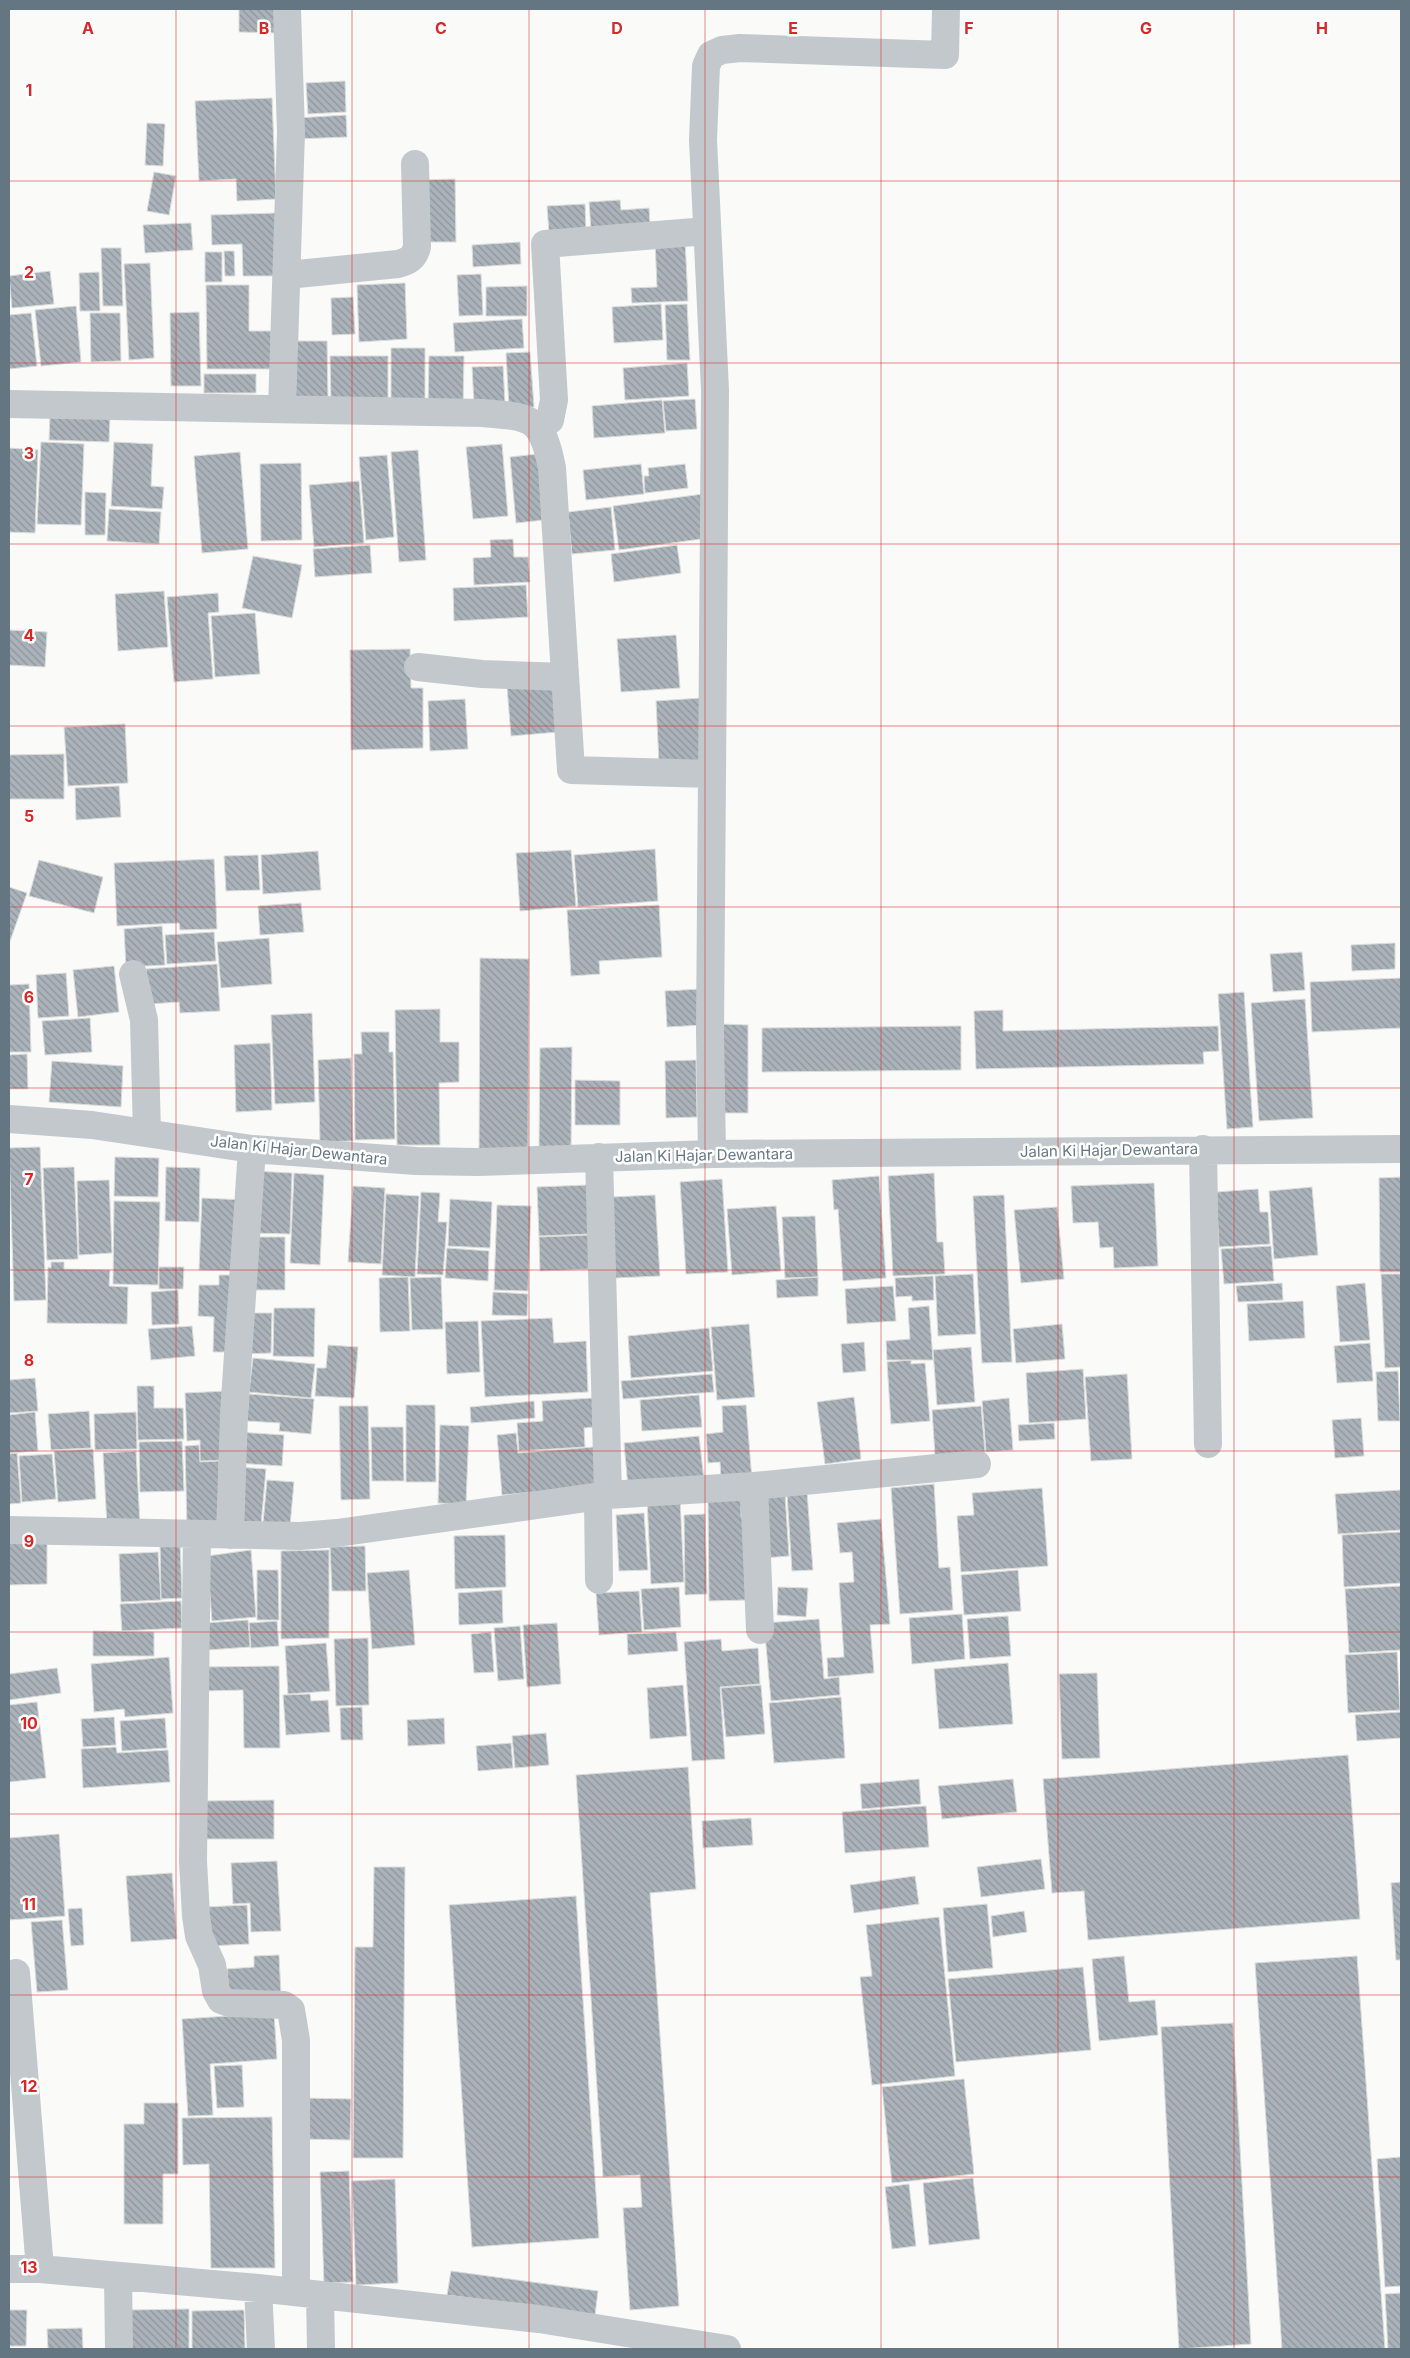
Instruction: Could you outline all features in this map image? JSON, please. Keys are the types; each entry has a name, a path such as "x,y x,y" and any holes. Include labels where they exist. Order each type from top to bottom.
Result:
{"street":[{"path":"282,409 290,132 287,9"},
{"path":"712,1154 710,1032 715,390 703,140 706,66 711,55 722,50 740,48 945,55 946,9"},
{"path":"287,275 398,264 408,261 415,256 417,247 415,164"},
{"path":"539,428 550,420 554,400 545,244 707,231"},
{"path":"9,404 483,413 528,420 539,428 547,442 552,468 571,770 712,774"},
{"path":"418,667 482,674 565,677"},
{"path":"133,974 144,1020 147,1133"},
{"name":"Jalan Ki Hajar Dewantara","path":"9,1119 92,1125 252,1148 416,1161 478,1162 712,1154 1401,1149"},
{"path":"230,1535 234,1414 252,1148"},
{"path":"1203,1149 1208,1444"},
{"path":"599,1157 603,1496 599,1580"},
{"path":"9,1530 300,1536 337,1533 603,1496 754,1486 977,1464"},
{"path":"754,1486 760,1630"},
{"path":"197,1534 193,1861 199,1936 212,1965 216,1990 221,2000 229,2003 284,2005 291,2010 296,2040 308,2294 321,2349"},
{"path":"16,1973 40,2270"},
{"path":"9,2269 258,2288 539,2319 727,2349"},
{"path":"118,2276 120,2349"},
{"path":"258,2288 261,2349"}],"building":[{"path":"239,9 280,9 279,33 239,32"},
{"path":"345,81 346,112 308,114 306,83"},
{"path":"272,98 276,199 237,201 236,179 199,181 195,101"},
{"path":"346,115 347,137 297,139 296,118"},
{"path":"147,123 165,124 163,166 145,165"},
{"path":"154,172 176,176 169,215 147,211"},
{"path":"455,179 456,242 425,242 423,180"},
{"path":"620,200 621,210 649,208 650,225 591,229 589,202"},
{"path":"585,204 586,231 549,233 547,206"},
{"path":"276,213 278,276 243,276 242,244 212,245 211,215"},
{"path":"191,223 193,250 145,253 143,225"},
{"path":"685,239 688,301 632,303 631,288 657,287 655,240"},
{"path":"520,242 521,264 473,267 472,245"},
{"path":"101,248 121,248 123,306 103,306"},
{"path":"224,251 234,251 235,276 225,276"},
{"path":"205,252 222,252 222,282 205,282"},
{"path":"150,263 154,358 129,360 124,264"},
{"path":"50,271 54,304 12,308 9,276"},
{"path":"99,272 100,311 80,311 79,273"},
{"path":"481,274 483,315 459,316 457,275"},
{"path":"405,283 407,339 359,342 357,285"},
{"path":"206,285 249,285 249,331 271,331 271,369 207,369"},
{"path":"527,286 527,316 486,316 486,287"},
{"path":"353,297 355,334 332,335 331,298"},
{"path":"661,304 663,340 614,343 612,307"},
{"path":"687,304 690,360 667,360 665,305"},
{"path":"76,306 81,362 41,366 35,310"},
{"path":"199,312 201,386 171,386 170,313"},
{"path":"31,313 37,366 9,369 9,315"},
{"path":"90,313 120,313 121,361 91,362"},
{"path":"522,319 524,348 455,352 453,323"},
{"path":"293,341 327,341 328,397 294,397"},
{"path":"391,348 425,348 425,401 391,401"},
{"path":"530,352 534,407 509,408 506,353"},
{"path":"330,356 388,356 388,400 331,401"},
{"path":"429,356 464,356 463,408 428,407"},
{"path":"687,363 689,396 625,400 623,368"},
{"path":"503,366 505,403 474,404 472,367"},
{"path":"204,374 256,374 256,393 204,393"},
{"path":"695,399 697,429 666,431 663,401"},
{"path":"662,400 665,433 594,438 592,406"},
{"path":"50,415 110,417 109,442 49,440"},
{"path":"41,442 84,444 81,525 37,524"},
{"path":"114,442 153,444 151,486 164,487 162,509 111,506"},
{"path":"502,444 508,516 473,519 466,447"},
{"path":"9,448 38,450 35,533 9,532"},
{"path":"418,450 426,560 399,562 391,452"},
{"path":"240,452 248,549 202,553 194,456"},
{"path":"538,454 544,520 516,523 510,457"},
{"path":"387,455 394,537 366,540 359,457"},
{"path":"301,463 302,540 261,541 260,464"},
{"path":"641,464 644,494 586,500 583,470"},
{"path":"685,464 688,488 645,493 644,476 649,476 648,468"},
{"path":"359,481 364,543 314,547 309,485"},
{"path":"85,492 106,493 105,535 85,535"},
{"path":"703,494 709,538 619,550 613,506"},
{"path":"611,507 615,550 572,554 568,512"},
{"path":"109,509 161,512 159,544 107,541"},
{"path":"513,539 514,557 528,557 530,582 474,585 473,558 491,557 490,540"},
{"path":"370,545 372,573 315,577 313,549"},
{"path":"677,545 681,573 614,582 611,554"},
{"path":"253,556 302,565 292,618 242,608"},
{"path":"526,585 528,617 454,621 453,588"},
{"path":"164,591 168,647 118,651 115,594"},
{"path":"218,593 219,612 208,613 213,679 174,682 167,597"},
{"path":"255,613 260,674 215,677 211,616"},
{"path":"9,630 47,632 45,667 9,665"},
{"path":"676,635 680,688 621,692 617,639"},
{"path":"410,649 411,688 423,688 423,748 351,750 350,650"},
{"path":"554,684 558,732 511,736 507,687"},
{"path":"701,698 704,762 659,764 656,701"},
{"path":"465,699 468,749 430,751 428,701"},
{"path":"125,724 128,783 68,786 64,727"},
{"path":"64,754 64,799 9,799 9,755"},
{"path":"119,786 121,817 76,820 75,788"},
{"path":"655,849 658,901 578,907 574,855"},
{"path":"571,850 576,906 520,911 516,853"},
{"path":"318,851 321,890 263,894 261,855"},
{"path":"258,855 260,890 226,891 224,856"},
{"path":"214,859 217,929 180,930 179,923 117,926 114,863"},
{"path":"39,860 103,877 94,913 29,896"},
{"path":"9,887 27,893 9,944"},
{"path":"301,903 304,932 260,935 258,906"},
{"path":"659,905 662,957 599,961 600,974 571,976 567,910"},
{"path":"162,926 165,965 126,967 124,929"},
{"path":"214,932 216,961 167,964 165,935"},
{"path":"269,938 272,984 221,988 217,942"},
{"path":"1395,943 1395,969 1352,971 1351,945"},
{"path":"1302,952 1305,990 1273,992 1270,954"},
{"path":"480,958 529,959 528,1153 479,1153"},
{"path":"217,964 220,1011 180,1013 179,1002 149,1004 146,969"},
{"path":"114,966 119,1012 78,1017 73,970"},
{"path":"66,973 69,1016 38,1018 36,975"},
{"path":"1401,978 1401,1028 1312,1032 1310,982"},
{"path":"29,984 31,1052 9,1052 9,985"},
{"path":"701,989 703,1025 667,1027 665,991"},
{"path":"1244,992 1253,1127 1227,1129 1218,994"},
{"path":"1305,999 1313,1118 1259,1121 1251,1003"},
{"path":"440,1009 440,1042 459,1042 459,1082 439,1083 440,1145 397,1145 395,1010"},
{"path":"1003,1010 1003,1031 1218,1026 1219,1051 1203,1052 1204,1064 976,1069 974,1011"},
{"path":"312,1013 315,1102 275,1104 271,1015"},
{"path":"90,1018 92,1052 45,1055 42,1021"},
{"path":"719,1024 748,1025 748,1113 718,1113"},
{"path":"961,1026 961,1070 762,1072 762,1028"},
{"path":"361,1032 389,1032 389,1052 393,1052 395,1139 355,1140 354,1054 362,1054"},
{"path":"270,1043 272,1110 236,1112 234,1045"},
{"path":"572,1047 571,1148 539,1148 540,1048"},
{"path":"27,1054 28,1089 9,1089 9,1055"},
{"path":"351,1058 353,1141 320,1142 318,1060"},
{"path":"696,1060 697,1117 666,1118 665,1061"},
{"path":"52,1061 123,1066 121,1107 49,1102"},
{"path":"575,1080 620,1081 620,1125 575,1125"},
{"path":"40,1147 46,1300 14,1301 9,1148"},
{"path":"115,1157 159,1158 158,1197 114,1196"},
{"path":"74,1167 78,1259 47,1260 43,1168"},
{"path":"166,1167 200,1168 199,1222 165,1221"},
{"path":"254,1171 292,1173 290,1234 251,1233"},
{"path":"294,1173 324,1175 320,1265 290,1263"},
{"path":"934,1173 937,1242 943,1242 945,1274 893,1276 888,1176"},
{"path":"879,1176 886,1278 843,1281 838,1209 834,1210 832,1180"},
{"path":"1401,1177 1401,1272 1380,1272 1379,1178"},
{"path":"722,1179 728,1272 686,1274 680,1182"},
{"path":"109,1180 112,1253 79,1255 77,1181"},
{"path":"1154,1183 1158,1266 1114,1268 1113,1247 1100,1248 1098,1222 1073,1223 1071,1186"},
{"path":"588,1185 591,1234 539,1236 537,1187"},
{"path":"353,1186 385,1188 381,1264 348,1262"},
{"path":"1312,1187 1318,1255 1274,1259 1269,1191"},
{"path":"1258,1189 1260,1212 1268,1212 1270,1244 1219,1247 1216,1192"},
{"path":"421,1192 440,1193 438,1222 447,1222 443,1275 417,1274"},
{"path":"386,1194 419,1196 415,1277 382,1275"},
{"path":"655,1195 660,1276 615,1278 611,1197"},
{"path":"1004,1195 1012,1362 982,1363 973,1196"},
{"path":"202,1198 245,1200 242,1271 199,1270"},
{"path":"450,1199 492,1202 490,1248 448,1246"},
{"path":"114,1201 160,1202 158,1285 113,1284"},
{"path":"497,1205 531,1206 528,1291 494,1290"},
{"path":"776,1206 781,1271 732,1275 727,1209"},
{"path":"1057,1207 1064,1279 1021,1283 1014,1210"},
{"path":"815,1216 818,1277 785,1278 782,1217"},
{"path":"590,1235 592,1269 540,1271 539,1237"},
{"path":"251,1237 285,1237 285,1290 251,1290"},
{"path":"1271,1246 1274,1281 1224,1284 1221,1249"},
{"path":"447,1248 489,1251 488,1281 445,1278"},
{"path":"51,1262 64,1262 64,1269 110,1270 109,1286 128,1287 127,1324 47,1323 48,1267 51,1268"},
{"path":"159,1267 184,1267 183,1289 159,1289"},
{"path":"973,1274 976,1334 938,1336 935,1276"},
{"path":"1381,1274 1401,1274 1401,1367 1385,1368"},
{"path":"219,1275 240,1275 237,1352 213,1352 214,1317 198,1316 199,1285 219,1285"},
{"path":"933,1276 934,1300 912,1301 912,1296 896,1297 895,1278"},
{"path":"408,1277 410,1331 380,1332 379,1278"},
{"path":"441,1277 443,1329 412,1330 410,1278"},
{"path":"818,1277 818,1296 777,1298 776,1280"},
{"path":"1282,1283 1283,1300 1238,1302 1236,1286"},
{"path":"1365,1283 1370,1340 1340,1342 1336,1286"},
{"path":"893,1286 896,1321 847,1324 845,1289"},
{"path":"178,1290 179,1324 152,1325 151,1292"},
{"path":"493,1292 528,1294 527,1316 492,1315"},
{"path":"1303,1301 1305,1338 1249,1341 1247,1304"},
{"path":"929,1306 933,1360 887,1360 886,1341 910,1339 908,1308"},
{"path":"274,1308 315,1308 314,1357 273,1356"},
{"path":"245,1313 272,1313 271,1353 244,1354"},
{"path":"552,1318 554,1343 586,1341 588,1392 485,1397 481,1321"},
{"path":"478,1321 480,1372 447,1374 445,1322"},
{"path":"749,1324 755,1397 717,1400 711,1327"},
{"path":"1062,1324 1065,1359 1016,1363 1013,1329"},
{"path":"192,1326 195,1356 151,1360 148,1329"},
{"path":"709,1328 713,1371 631,1378 628,1336"},
{"path":"864,1342 866,1371 843,1373 841,1344"},
{"path":"1370,1343 1373,1381 1337,1383 1334,1346"},
{"path":"328,1345 358,1347 354,1398 315,1396 317,1368 326,1368"},
{"path":"971,1347 975,1402 937,1405 933,1350"},
{"path":"253,1358 315,1364 311,1398 249,1392"},
{"path":"911,1360 911,1364 925,1363 930,1421 891,1424 887,1362"},
{"path":"1083,1369 1086,1419 1029,1423 1026,1373"},
{"path":"1398,1371 1400,1421 1378,1421 1376,1372"},
{"path":"712,1374 714,1392 623,1399 621,1381"},
{"path":"1127,1374 1132,1459 1091,1461 1085,1377"},
{"path":"35,1378 38,1411 9,1413 9,1380"},
{"path":"137,1386 154,1386 154,1408 183,1408 184,1439 138,1440"},
{"path":"227,1391 230,1460 200,1461 200,1440 187,1441 185,1393"},
{"path":"249,1394 314,1399 311,1434 279,1431 280,1423 247,1421"},
{"path":"699,1395 702,1427 642,1431 640,1400"},
{"path":"854,1397 861,1459 825,1464 817,1402"},
{"path":"593,1398 595,1427 584,1428 585,1447 519,1451 517,1423 543,1421 542,1401"},
{"path":"1009,1398 1013,1450 986,1452 982,1401"},
{"path":"534,1401 535,1418 471,1423 470,1407"},
{"path":"406,1405 435,1405 436,1482 406,1482"},
{"path":"746,1405 752,1480 721,1483 720,1462 708,1463 706,1434 723,1432 722,1406"},
{"path":"339,1406 368,1406 370,1499 341,1500"},
{"path":"981,1406 985,1452 935,1455 932,1410"},
{"path":"89,1411 91,1448 51,1450 48,1414"},
{"path":"35,1412 38,1451 9,1453 9,1415"},
{"path":"136,1412 137,1449 95,1450 94,1414"},
{"path":"1361,1418 1364,1456 1335,1458 1332,1420"},
{"path":"1054,1423 1055,1439 1019,1441 1018,1425"},
{"path":"440,1425 469,1426 466,1504 438,1503"},
{"path":"371,1427 403,1427 404,1481 372,1481"},
{"path":"238,1432 284,1435 282,1466 236,1463"},
{"path":"516,1433 518,1453 594,1447 598,1486 502,1495 497,1435"},
{"path":"699,1436 704,1480 628,1487 624,1443"},
{"path":"182,1441 184,1491 140,1492 139,1442"},
{"path":"199,1445 200,1462 219,1461 221,1526 187,1527 185,1446"},
{"path":"93,1449 96,1499 58,1502 54,1451"},
{"path":"136,1451 140,1524 107,1526 103,1453"},
{"path":"17,1453 21,1503 9,1504 9,1454"},
{"path":"52,1454 56,1499 22,1502 19,1456"},
{"path":"237,1467 266,1469 261,1525 232,1523"},
{"path":"267,1480 294,1482 290,1526 263,1524"},
{"path":"934,1484 939,1568 950,1567 953,1610 900,1614 891,1488"},
{"path":"1042,1488 1048,1566 961,1572 957,1516 974,1515 972,1493"},
{"path":"1401,1490 1401,1530 1338,1534 1335,1494"},
{"path":"807,1492 813,1570 792,1571 787,1494"},
{"path":"785,1494 789,1556 765,1558 761,1496"},
{"path":"680,1497 684,1582 651,1584 647,1499"},
{"path":"708,1500 741,1500 741,1517 745,1517 747,1600 709,1601"},
{"path":"644,1513 648,1570 619,1571 616,1515"},
{"path":"705,1514 707,1594 685,1595 684,1515"},
{"path":"881,1519 890,1624 870,1625 874,1673 828,1677 827,1658 844,1657 839,1583 854,1582 852,1552 840,1553 837,1523"},
{"path":"1401,1532 1401,1583 1344,1587 1342,1535"},
{"path":"505,1535 506,1587 455,1589 454,1536"},
{"path":"47,1537 47,1584 9,1585 9,1538"},
{"path":"180,1541 182,1598 161,1599 160,1542"},
{"path":"365,1546 366,1591 332,1591 330,1547"},
{"path":"251,1550 256,1617 212,1621 207,1556"},
{"path":"329,1550 329,1638 281,1639 281,1551"},
{"path":"158,1552 161,1600 121,1602 119,1554"},
{"path":"257,1570 278,1570 279,1620 257,1620"},
{"path":"409,1570 415,1645 372,1649 367,1573"},
{"path":"1018,1570 1021,1611 964,1615 961,1575"},
{"path":"1401,1586 1401,1650 1349,1653 1345,1589"},
{"path":"679,1587 681,1627 644,1630 641,1589"},
{"path":"778,1587 808,1588 806,1617 777,1615"},
{"path":"502,1590 503,1623 459,1625 458,1593"},
{"path":"639,1591 642,1632 599,1635 596,1593"},
{"path":"181,1601 182,1628 122,1631 120,1604"},
{"path":"962,1614 965,1659 912,1664 909,1618"},
{"path":"1008,1616 1011,1656 970,1659 967,1619"},
{"path":"819,1619 824,1679 839,1677 840,1695 771,1701 764,1623"},
{"path":"248,1620 250,1647 207,1650 205,1623"},
{"path":"277,1621 279,1646 251,1648 249,1623"},
{"path":"557,1623 561,1684 527,1687 523,1625"},
{"path":"520,1626 524,1679 498,1681 494,1628"},
{"path":"93,1631 154,1632 154,1656 93,1656"},
{"path":"491,1632 494,1672 474,1673 471,1634"},
{"path":"676,1632 678,1651 628,1655 627,1634"},
{"path":"368,1638 369,1705 336,1706 334,1639"},
{"path":"721,1639 722,1651 758,1648 760,1684 720,1687 725,1759 692,1761 684,1642"},
{"path":"326,1643 330,1691 288,1694 285,1646"},
{"path":"1397,1652 1400,1710 1348,1713 1345,1655"},
{"path":"169,1657 173,1713 125,1717 124,1709 94,1712 91,1664"},
{"path":"1008,1663 1013,1724 939,1729 934,1669"},
{"path":"279,1666 280,1748 244,1748 243,1690 205,1691 205,1667"},
{"path":"57,1668 61,1693 9,1700 9,1674"},
{"path":"1097,1673 1100,1758 1062,1759 1059,1674"},
{"path":"683,1685 687,1736 650,1739 647,1688"},
{"path":"761,1685 765,1734 726,1737 721,1688"},
{"path":"310,1694 311,1701 328,1700 330,1732 286,1735 283,1695"},
{"path":"841,1697 845,1758 774,1763 769,1703"},
{"path":"37,1702 46,1778 9,1782 9,1705"},
{"path":"362,1707 363,1740 341,1740 340,1708"},
{"path":"1401,1712 1401,1738 1357,1741 1355,1715"},
{"path":"114,1717 116,1745 83,1747 81,1719"},
{"path":"165,1718 167,1748 122,1751 120,1721"},
{"path":"444,1718 445,1744 408,1746 407,1720"},
{"path":"546,1733 549,1765 515,1768 512,1736"},
{"path":"511,1743 513,1768 478,1771 476,1746"},
{"path":"116,1747 117,1753 168,1750 170,1782 83,1788 81,1749"},
{"path":"1348,1755 1360,1919 1088,1940 1084,1891 1052,1893 1043,1779"},
{"path":"688,1767 696,1889 650,1893 679,2306 630,2310 623,2208 642,2207 640,2175 603,2177 576,1775"},
{"path":"919,1779 921,1804 862,1809 860,1784"},
{"path":"1013,1779 1017,1812 942,1819 938,1786"},
{"path":"274,1800 274,1839 205,1839 205,1801"},
{"path":"926,1806 929,1847 845,1853 842,1812"},
{"path":"751,1818 753,1845 703,1848 702,1821"},
{"path":"59,1834 65,1916 9,1920 9,1838"},
{"path":"1041,1859 1045,1889 981,1897 977,1867"},
{"path":"277,1861 281,1931 251,1932 250,1903 233,1904 231,1863"},
{"path":"374,1867 405,1867 403,2158 353,2158 355,1947 373,1947"},
{"path":"172,1873 177,1939 131,1942 126,1876"},
{"path":"915,1876 919,1904 854,1913 850,1885"},
{"path":"1401,1882 1401,1960 1396,1960 1391,1883"},
{"path":"576,1896 599,2238 472,2247 449,1905"},
{"path":"987,1904 993,1968 948,1972 943,1908"},
{"path":"247,1905 249,1944 208,1946 206,1907"},
{"path":"82,1908 84,1945 71,1946 68,1909"},
{"path":"1024,1911 1027,1932 993,1937 991,1916"},
{"path":"939,1917 955,2076 872,2085 860,1977 872,1976 866,1925"},
{"path":"62,1920 68,1990 37,1992 31,1922"},
{"path":"279,1955 281,1995 229,1997 227,1969 254,1967 254,1956"},
{"path":"1124,1956 1129,2002 1155,2000 1158,2035 1099,2041 1092,1959"},
{"path":"1357,1956 1385,2349 1282,2349 1255,1963"},
{"path":"1083,1967 1091,2050 956,2062 948,1979"},
{"path":"274,2013 277,2059 210,2064 213,2115 188,2116 182,2019"},
{"path":"1233,2023 1251,2344 1179,2349 1161,2027"},
{"path":"242,2065 244,2107 217,2108 214,2066"},
{"path":"964,2079 974,2174 892,2183 882,2087"},
{"path":"302,2098 351,2099 350,2140 301,2139"},
{"path":"144,2103 178,2103 178,2174 163,2174 163,2224 124,2224 124,2124 144,2124"},
{"path":"272,2117 275,2268 211,2268 209,2164 183,2165 182,2118"},
{"path":"1401,2157 1401,2286 1385,2287 1377,2159"},
{"path":"349,2171 353,2282 324,2283 320,2172"},
{"path":"973,2178 980,2239 929,2245 923,2183"},
{"path":"395,2179 398,2283 356,2285 352,2181"},
{"path":"909,2184 916,2246 892,2249 885,2187"},
{"path":"451,2271 598,2291 595,2315 447,2295"},
{"path":"1401,2293 1401,2349 1388,2349 1385,2294"},
{"path":"189,2309 189,2349 130,2349 130,2310"},
{"path":"9,2310 27,2310 26,2346 9,2346"},
{"path":"244,2310 245,2349 192,2349 192,2311"},
{"path":"82,2328 83,2349 48,2349 47,2329"}]}
